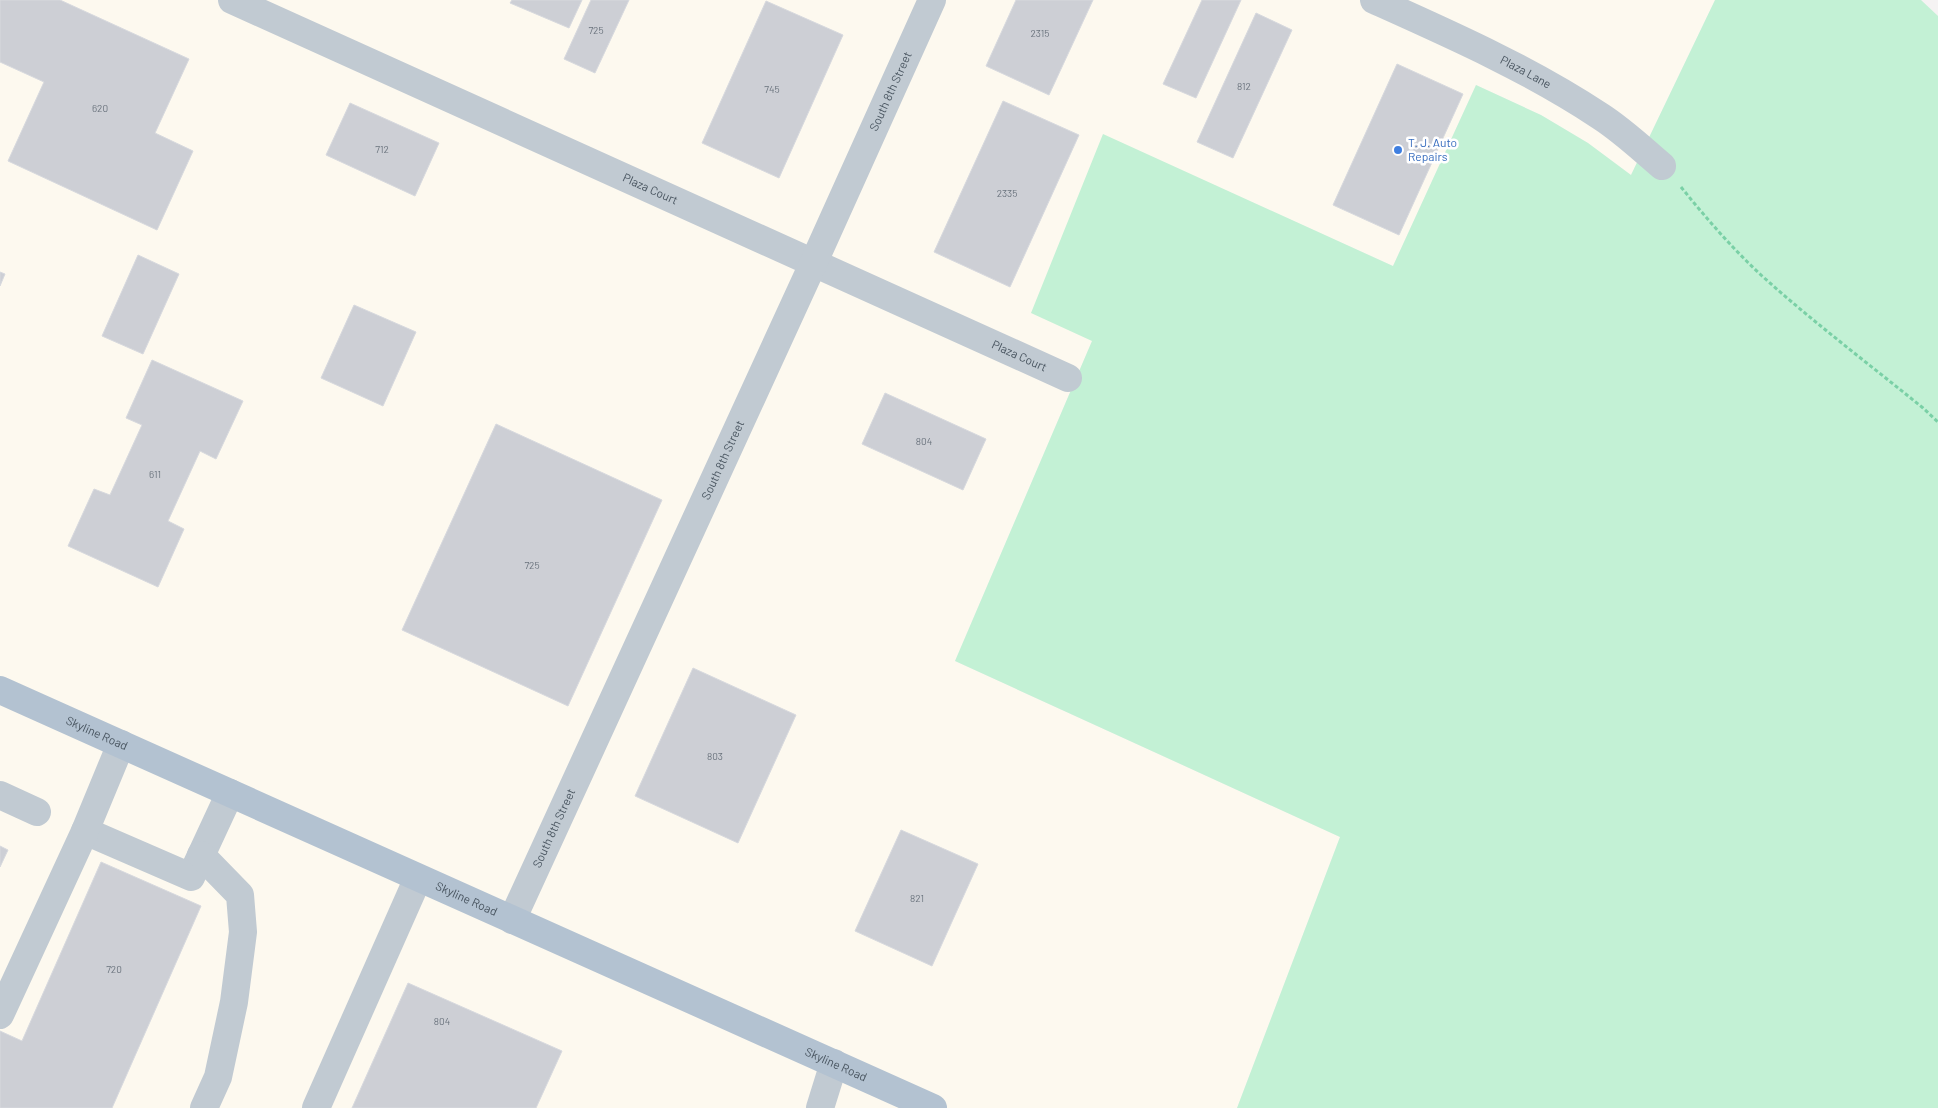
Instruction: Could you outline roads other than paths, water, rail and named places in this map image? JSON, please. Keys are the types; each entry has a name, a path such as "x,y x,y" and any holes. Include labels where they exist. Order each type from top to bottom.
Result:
{"main road":[{"name":"Skyline Road","path":"0,690 933,1108"}],"street":[{"name":"Plaza Court","path":"232,0 1068,378"},
{"name":"South 8th Street","path":"512,920 932,0"},
{"name":"Plaza Lane","path":"1374,0 1473,44 1546,81 1602,117 1662,166"},
{"path":"0,1015 85,830 121,744"},
{"path":"85,830 191,877 230,793"},
{"path":"0,794 37,812"},
{"path":"201,855 240,895 243,932 234,1002 218,1077 204,1108"},
{"path":"316,1108 418,878"},
{"path":"820,1108 834,1063"}],"place":[{"name":"T. J. Auto Repairs","path":"1398,150"}]}
